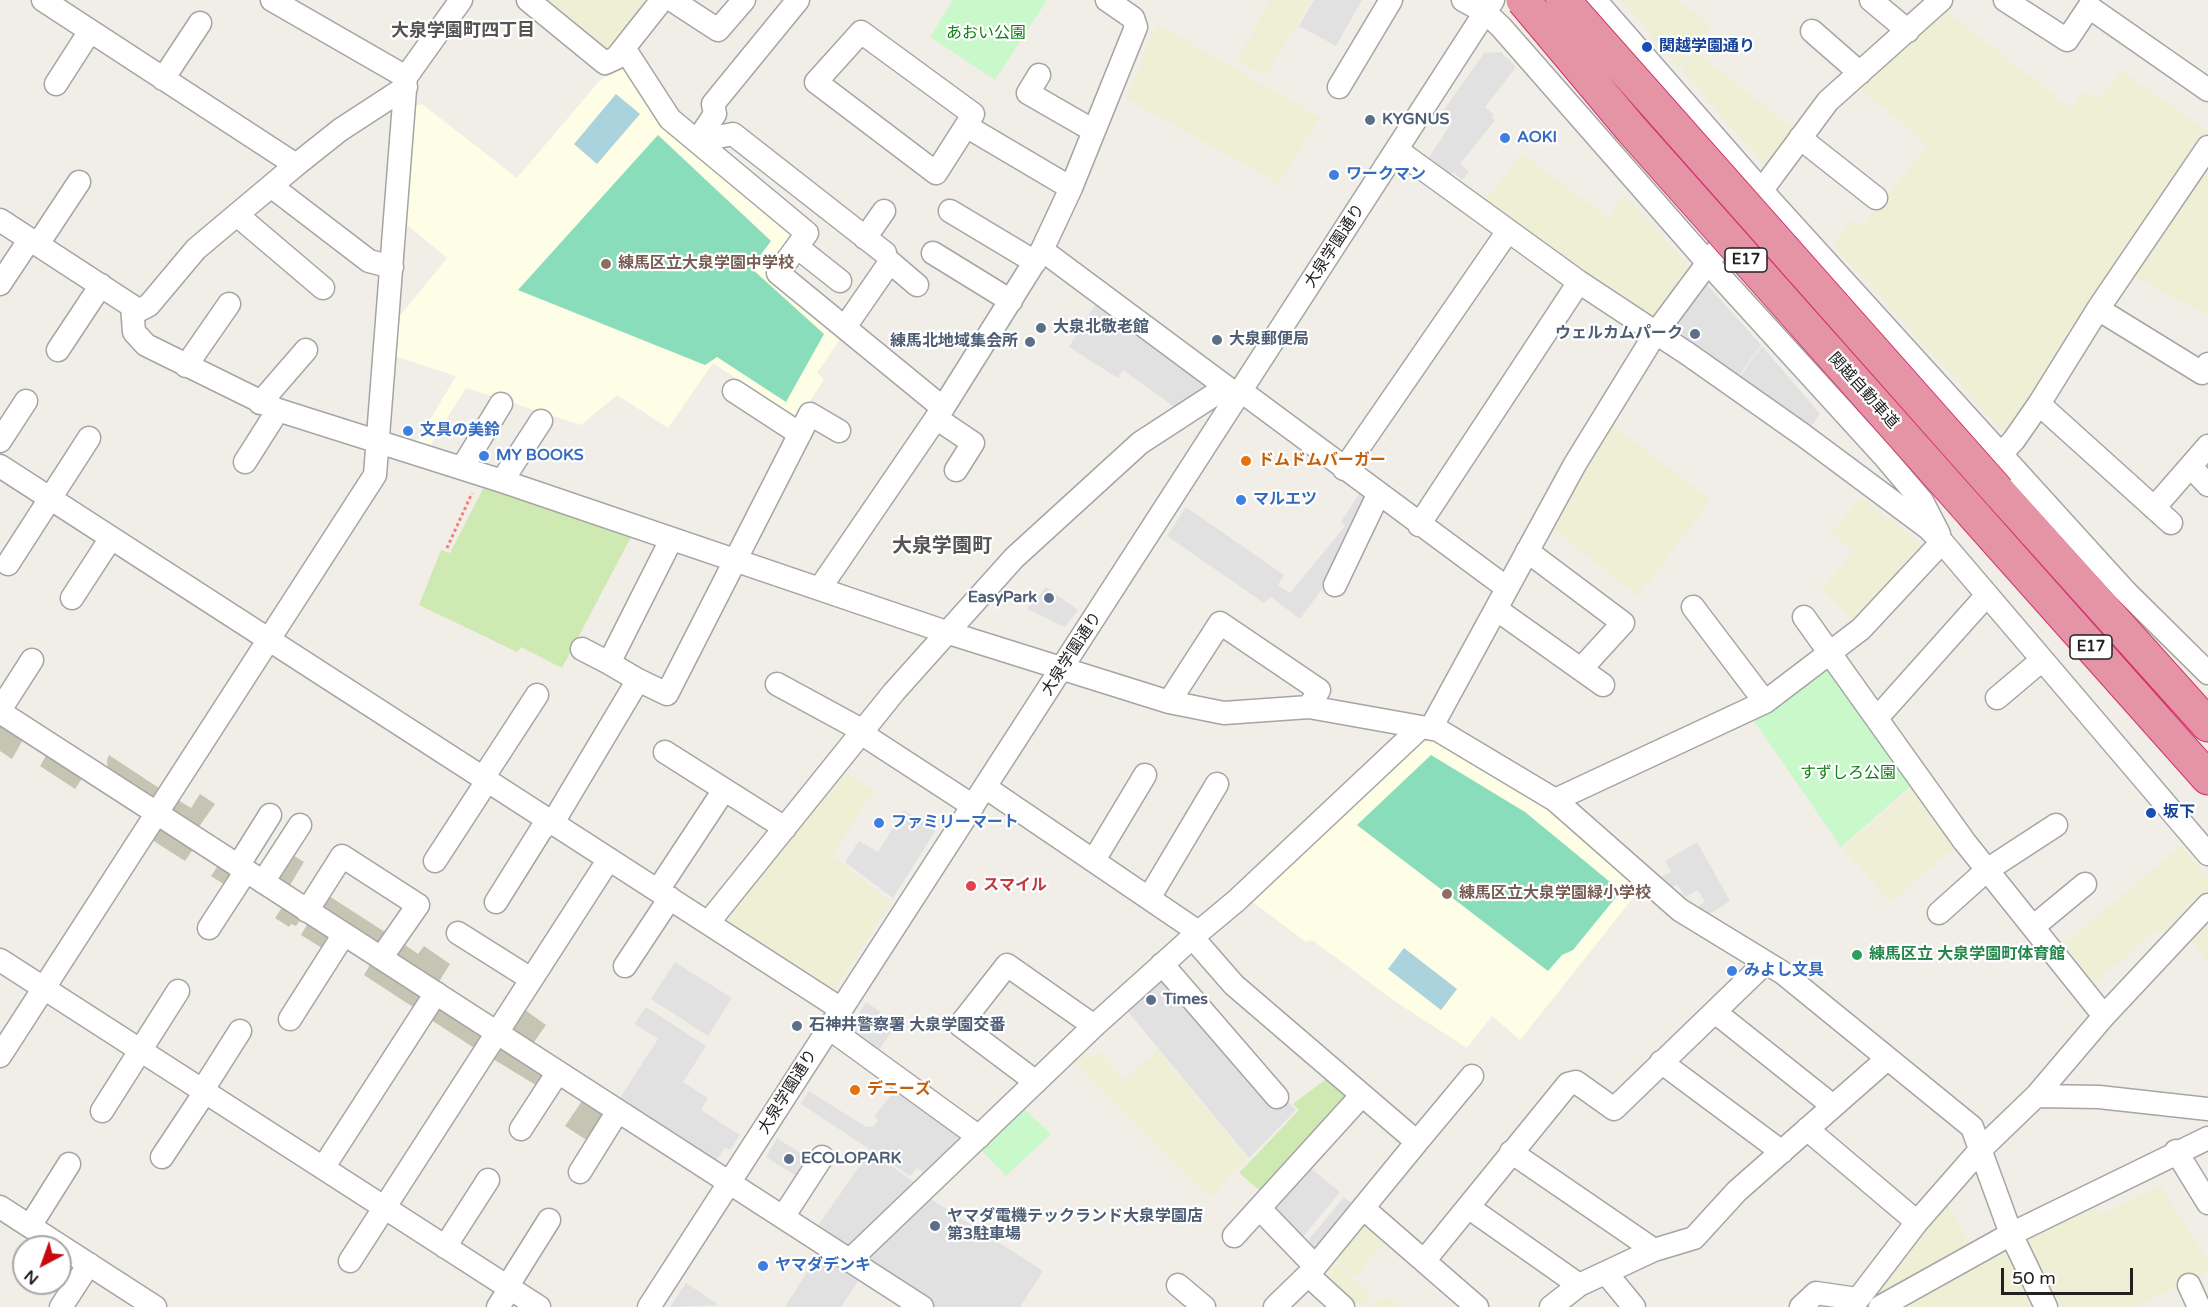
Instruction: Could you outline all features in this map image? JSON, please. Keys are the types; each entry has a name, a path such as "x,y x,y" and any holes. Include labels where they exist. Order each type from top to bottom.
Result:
{"highway":[{"name":"関越自動車道","path":"1523,0 1647,147 2208,778"},
{"name":"関越自動車道","path":"1563,0 2208,725"}],"street":[{"path":"43,0 297,165"},
{"path":"272,0 406,82"},
{"path":"134,313 149,305 196,249 340,130 406,82 461,0"},
{"path":"528,0 605,63 616,58 662,0"},
{"path":"672,0 718,30 744,0"},
{"path":"697,141 715,114 713,104 798,0"},
{"path":"820,588 940,413 1038,256 1071,188 1136,27 1133,18 1107,0"},
{"path":"1339,87 1346,58 1391,0"},
{"path":"1463,0 1487,4 1708,263 1883,455 1922,501 1938,533 1987,595 2208,854"},
{"path":"1595,0 1761,190 2125,591 2208,673"},
{"path":"1871,0 1908,31"},
{"path":"850,1260 1094,1026 1236,901 1425,728 1497,609 1575,464 1655,334 1828,100 1941,0"},
{"path":"2005,0 2067,40 2090,7 2208,90"},
{"name":"大泉学園通り","path":"649,1307 1063,667 1235,391 1398,150 1487,4"},
{"path":"163,79 200,23"},
{"path":"56,84 90,31"},
{"path":"1812,31 1860,73"},
{"path":"861,32 973,114 966,126 936,173 816,82 861,32"},
{"path":"624,48 670,119 807,233 777,273 845,327 973,443 956,470"},
{"path":"1039,75 1028,93 1094,131"},
{"path":"0,1056 375,475 406,82"},
{"path":"966,126 1071,188"},
{"path":"697,141 733,134 885,253"},
{"path":"1800,138 1876,198"},
{"path":"1555,800 1765,702 1861,630 1938,533 1941,514 2001,454 2039,404 2098,309 2208,147"},
{"path":"1398,150 1579,282 1688,354 1938,533"},
{"path":"0,284 79,182"},
{"path":"272,186 369,261 392,267"},
{"path":"865,238 884,211"},
{"path":"950,212 1038,256 1235,391 1507,588"},
{"path":"237,215 323,288"},
{"path":"0,220 132,306 134,332 138,339 186,366 269,406 482,475 949,633 1169,702 1224,713 1309,707 1425,728 1502,766 1555,800 1680,910 1783,974 1972,1128 2011,1234 2046,1307"},
{"path":"1344,470 1508,231"},
{"path":"796,247 840,281"},
{"path":"933,253 1011,301"},
{"path":"845,327 890,262 917,285"},
{"path":"1419,525 1579,282"},
{"path":"58,350 101,285"},
{"path":"186,366 229,304"},
{"path":"2098,309 2202,373 2208,364"},
{"path":"245,462 269,406 306,350"},
{"path":"734,391 800,434"},
{"path":"708,923 894,692 1014,558 1140,443 1235,391"},
{"path":"0,441 26,401"},
{"path":"482,475 501,404"},
{"path":"2039,404 2171,523"},
{"path":"582,649 667,694 810,414 839,431"},
{"path":"482,475 541,421"},
{"path":"8,564 89,438"},
{"path":"2154,508 2208,446"},
{"path":"1861,478 1883,455"},
{"path":"0,466 842,1009"},
{"path":"2191,466 2208,485"},
{"path":"1335,585 1378,495"},
{"path":"72,598 111,538"},
{"path":"609,663 671,540"},
{"path":"1527,551 1623,622 1581,669"},
{"path":"1877,717 1987,595"},
{"path":"1693,607 1765,702"},
{"path":"1497,609 1603,685"},
{"path":"1804,617 1827,646 1829,654 1877,717 1964,841 2104,1016"},
{"path":"1169,702 1220,623 1319,690 1309,707"},
{"path":"32,660 0,711 922,1307"},
{"path":"1997,698 2042,660"},
{"path":"496,902 541,830 558,814 638,680"},
{"path":"777,684 856,727 973,806"},
{"path":"435,861 537,695"},
{"path":"665,752 785,828"},
{"path":"1094,860 1145,775"},
{"path":"1149,898 1217,784"},
{"path":"985,787 1191,927 1199,945 1234,985 1417,1142"},
{"path":"625,966 724,790"},
{"path":"249,873 270,815"},
{"path":"209,928 249,873 300,825"},
{"path":"1939,913 1987,870 2055,825"},
{"path":"307,911 342,856 418,905 381,958"},
{"path":"350,1261 609,859"},
{"path":"2032,927 2085,884"},
{"path":"1802,1307 1815,1293 1854,1303 1917,1222 1980,1150 2036,1096 2104,1016 2208,905"},
{"path":"458,933 531,979"},
{"path":"290,1019 344,934"},
{"path":"0,960 445,1247 505,1294 539,1307"},
{"path":"1424,1261 1568,1084 1576,1082 1614,1109 1765,963"},
{"path":"1162,964 1277,1097"},
{"path":"1036,1082 960,1025 1007,965 1094,1026"},
{"path":"102,1111 178,991"},
{"path":"323,1168 436,993"},
{"path":"1715,1012 1833,1106"},
{"path":"829,1028 980,1137"},
{"path":"162,1157 240,1030"},
{"path":"1551,1307 1579,1286 1605,1273 1654,1250 1694,1238 1737,1191 1887,1059"},
{"path":"1661,1062 1782,1152"},
{"path":"521,1129 558,1072"},
{"path":"1275,1307 1311,1271 1472,1076"},
{"path":"1234,1236 1261,1210 1362,1095"},
{"path":"2036,1096 2098,1097 2208,1109"},
{"path":"580,1172 618,1111"},
{"path":"1807,1130 1917,1222"},
{"path":"1880,1307 2011,1234 2176,1151 2208,1138"},
{"path":"2176,1151 2208,1203"},
{"path":"1511,1152 1654,1250"},
{"path":"783,1217 822,1157"},
{"path":"30,1226 69,1164"},
{"path":"445,1247 488,1180"},
{"path":"0,1207 156,1307"},
{"path":"1468,1207 1579,1286"},
{"path":"1364,1208 1477,1307"},
{"path":"1261,1210 1343,1307"},
{"path":"505,1294 549,1220"},
{"path":"61,1307 89,1264"},
{"path":"1605,1273 1634,1307"},
{"path":"1178,1285 1204,1307"},
{"path":"2189,1285 2199,1307"}],"path":[{"path":"447,548 482,475"}],"shaded area":[{"path":"542,0 650,0 614,47 604,50"},
{"path":"1269,0 1311,0 1266,77 1237,61"},
{"path":"1314,0 1362,0 1336,46 1299,26"},
{"path":"1621,0 1679,0 1711,26 1678,68"},
{"path":"1945,10 2071,108 2084,90 2097,101 2121,70 2208,131 2005,434 1833,245 1851,220 1862,227 1928,145 1858,87"},
{"path":"1157,24 1320,117 1279,184 1126,98"},
{"path":"1695,51 1795,130 1767,168 1681,70"},
{"path":"1501,52 1516,67 1485,107 1494,115 1492,118 1495,120 1460,164 1469,172 1462,180 1453,172 1449,176 1428,159 1452,122 1451,117 1443,111 1484,53"},
{"name":"練馬区立大泉学園中学校","path":"628,67 664,122 792,235 764,270 843,335 817,373 824,379 798,421 713,363 668,428 617,395 581,425 466,388 431,444 435,451 411,443 419,438 456,376 394,356 399,317 447,258 406,224 413,107 422,104 517,178 601,79"},
{"path":"1522,154 1608,217 1624,195 1694,271 1660,316 1649,317 1485,200"},
{"path":"2208,165 2208,316 2132,276"},
{"path":"1703,280 1761,345 1738,377 1675,329 1673,320"},
{"path":"1096,303 1202,381 1202,391 1176,408 1123,370 1118,378 1069,347"},
{"path":"1762,346 1820,414 1810,428 1739,378"},
{"path":"1611,424 1711,500 1638,596 1549,526"},
{"path":"1360,492 1370,498 1332,575 1300,619 1271,597 1264,603 1167,536 1186,507 1284,575 1278,585 1290,593 1345,526 1341,522"},
{"path":"1861,497 1924,546 1854,622 1821,589 1854,551 1831,534"},
{"name":"EasyPark","path":"1046,587 1078,610 1065,627 1027,609"},
{"path":"3,724 24,738 12,759 0,751 0,726"},
{"name":"練馬区立大泉学園緑小学校","path":"1424,739 1438,742 1529,795 1641,888 1520,1040 1492,1016 1467,1048 1393,1000 1312,940 1306,942 1250,900"},
{"path":"47,754 83,777 75,789 40,766"},
{"path":"109,755 162,790 153,803 108,774"},
{"path":"839,768 874,791 832,856 891,902 832,993 722,922"},
{"path":"1914,786 1957,845 1891,902 1843,849"},
{"path":"200,794 215,804 196,831 166,811 175,798 191,808"},
{"path":"904,810 936,830 893,898 845,862 859,841 878,852"},
{"path":"157,824 194,848 185,861 149,838"},
{"path":"1697,842 1730,901 1708,915 1697,907 1705,902 1698,890 1685,897 1677,884 1673,887 1662,877 1671,872 1665,861"},
{"path":"2181,846 2208,879 2208,893 2166,933 2153,932 2091,987 2086,981 2089,978 2065,943"},
{"path":"288,852 304,862 287,890 274,881"},
{"path":"219,864 232,872 228,887 211,876"},
{"path":"326,894 388,934 382,944 374,945 322,910"},
{"path":"287,908 302,917 296,926 291,924 289,927 275,918 281,909"},
{"path":"2208,918 2208,962 2188,937"},
{"path":"309,921 329,935 330,942 325,950 301,935"},
{"path":"401,942 418,954 424,946 450,964 437,985 397,959 394,952"},
{"path":"675,962 732,998 708,1036 651,999"},
{"path":"371,963 419,993 421,1002 416,1009 364,975"},
{"path":"1163,974 1296,1110 1249,1158 1125,1008"},
{"path":"866,1002 897,1024 876,1054 847,1032"},
{"path":"441,1007 485,1035 479,1051 428,1018"},
{"path":"521,1007 546,1025 532,1045 511,1032"},
{"path":"646,1007 706,1046 683,1082 708,1098 701,1110 740,1135 730,1150 725,1147 716,1161 665,1127 663,1130 618,1101 658,1039 634,1024"},
{"path":"500,1045 543,1072 544,1079 539,1087 488,1056"},
{"path":"1082,1050 1091,1057 1098,1051 1125,1080 1158,1050 1247,1158 1210,1199 1071,1060"},
{"path":"897,1087 961,1135 927,1175 917,1168 910,1176 801,1104 809,1091 866,1127 874,1126 878,1120 874,1117"},
{"path":"584,1098 608,1114 591,1143 565,1126"},
{"name":"ECOLOPARK","path":"777,1138 812,1161 801,1179 766,1157"},
{"path":"870,1151 918,1185 853,1249 815,1230"},
{"path":"1309,1167 1340,1192 1302,1238 1276,1212 1276,1204"},
{"path":"2161,1185 2208,1261 2208,1273 2134,1307 2057,1307 2026,1241 2028,1235 2094,1203 2100,1214"},
{"name":"ヤマダ電機テックランド大泉学園店 第3駐車場","path":"928,1197 1043,1271 1020,1307 933,1307 867,1265 866,1255"},
{"path":"1344,1197 1355,1206 1319,1250 1312,1249 1306,1243"},
{"path":"1946,1201 1972,1247 1865,1307"},
{"path":"1367,1222 1388,1239 1356,1277 1336,1259"},
{"path":"2000,1248 2008,1250 2035,1307 1894,1307"},
{"path":"820,1252 860,1278 841,1307 785,1307"},
{"path":"1334,1261 1372,1295 1360,1307 1327,1278 1327,1271"},
{"path":"686,1283 719,1305 670,1307"},
{"path":"1390,1298 1399,1307 1370,1307 1377,1301"}],"green space":[{"name":"あおい公園","path":"953,0 1047,0 995,80 930,37"},
{"path":"658,135 771,241 751,268 824,334 786,402 717,357 705,365 518,290"},
{"path":"485,485 632,535 562,668 521,647 517,652 419,605 441,550 450,553"},
{"name":"すずしろ公園","path":"1823,670 1834,673 1914,783 1841,847 1752,718"},
{"path":"1431,755 1525,812 1621,891 1573,950 1562,955 1548,971 1357,825"},
{"path":"1330,1076 1348,1091 1349,1099 1264,1194 1239,1173 1299,1110 1293,1104"},
{"path":"1024,1109 1051,1134 1006,1176 981,1150"}],"water":[{"path":"616,94 640,114 597,164 574,144"},
{"path":"1404,948 1457,989 1441,1010 1388,969"}],"place":[{"name":"関越学園通り","path":"1647,47"},
{"name":"KYGNUS","path":"1370,120"},
{"name":"AOKI","path":"1505,138"},
{"name":"ワークマン","path":"1334,175"},
{"name":"練馬区立大泉学園中学校","path":"606,264"},
{"name":"大泉北敬老館","path":"1041,328"},
{"name":"ウェルカムパーク","path":"1695,334"},
{"name":"大泉郵便局","path":"1217,340"},
{"name":"練馬北地域集会所","path":"1030,342"},
{"name":"文具の美鈴","path":"408,431"},
{"name":"MY BOOKS","path":"484,456"},
{"name":"ドムドムバーガー","path":"1246,461"},
{"name":"マルエツ","path":"1241,500"},
{"name":"EasyPark","path":"1049,598"},
{"name":"坂下","path":"2151,813"},
{"name":"ファミリーマート","path":"879,823"},
{"name":"スマイル","path":"971,886"},
{"name":"練馬区立大泉学園緑小学校","path":"1447,894"},
{"name":"練馬区立 大泉学園町体育館","path":"1857,955"},
{"name":"みよし文具","path":"1732,971"},
{"name":"Times","path":"1151,1000"},
{"name":"石神井警察署 大泉学園交番","path":"797,1026"},
{"name":"デニーズ","path":"855,1090"},
{"name":"ECOLOPARK","path":"789,1159"},
{"name":"ヤマダ電機テックランド大泉学園店 第3駐車場","path":"935,1226"},
{"name":"ヤマダデンキ","path":"763,1266"}],"district":[{"name":"大泉学園町四丁目","path":"463,31"},
{"name":"大泉学園町","path":"942,547"}]}
